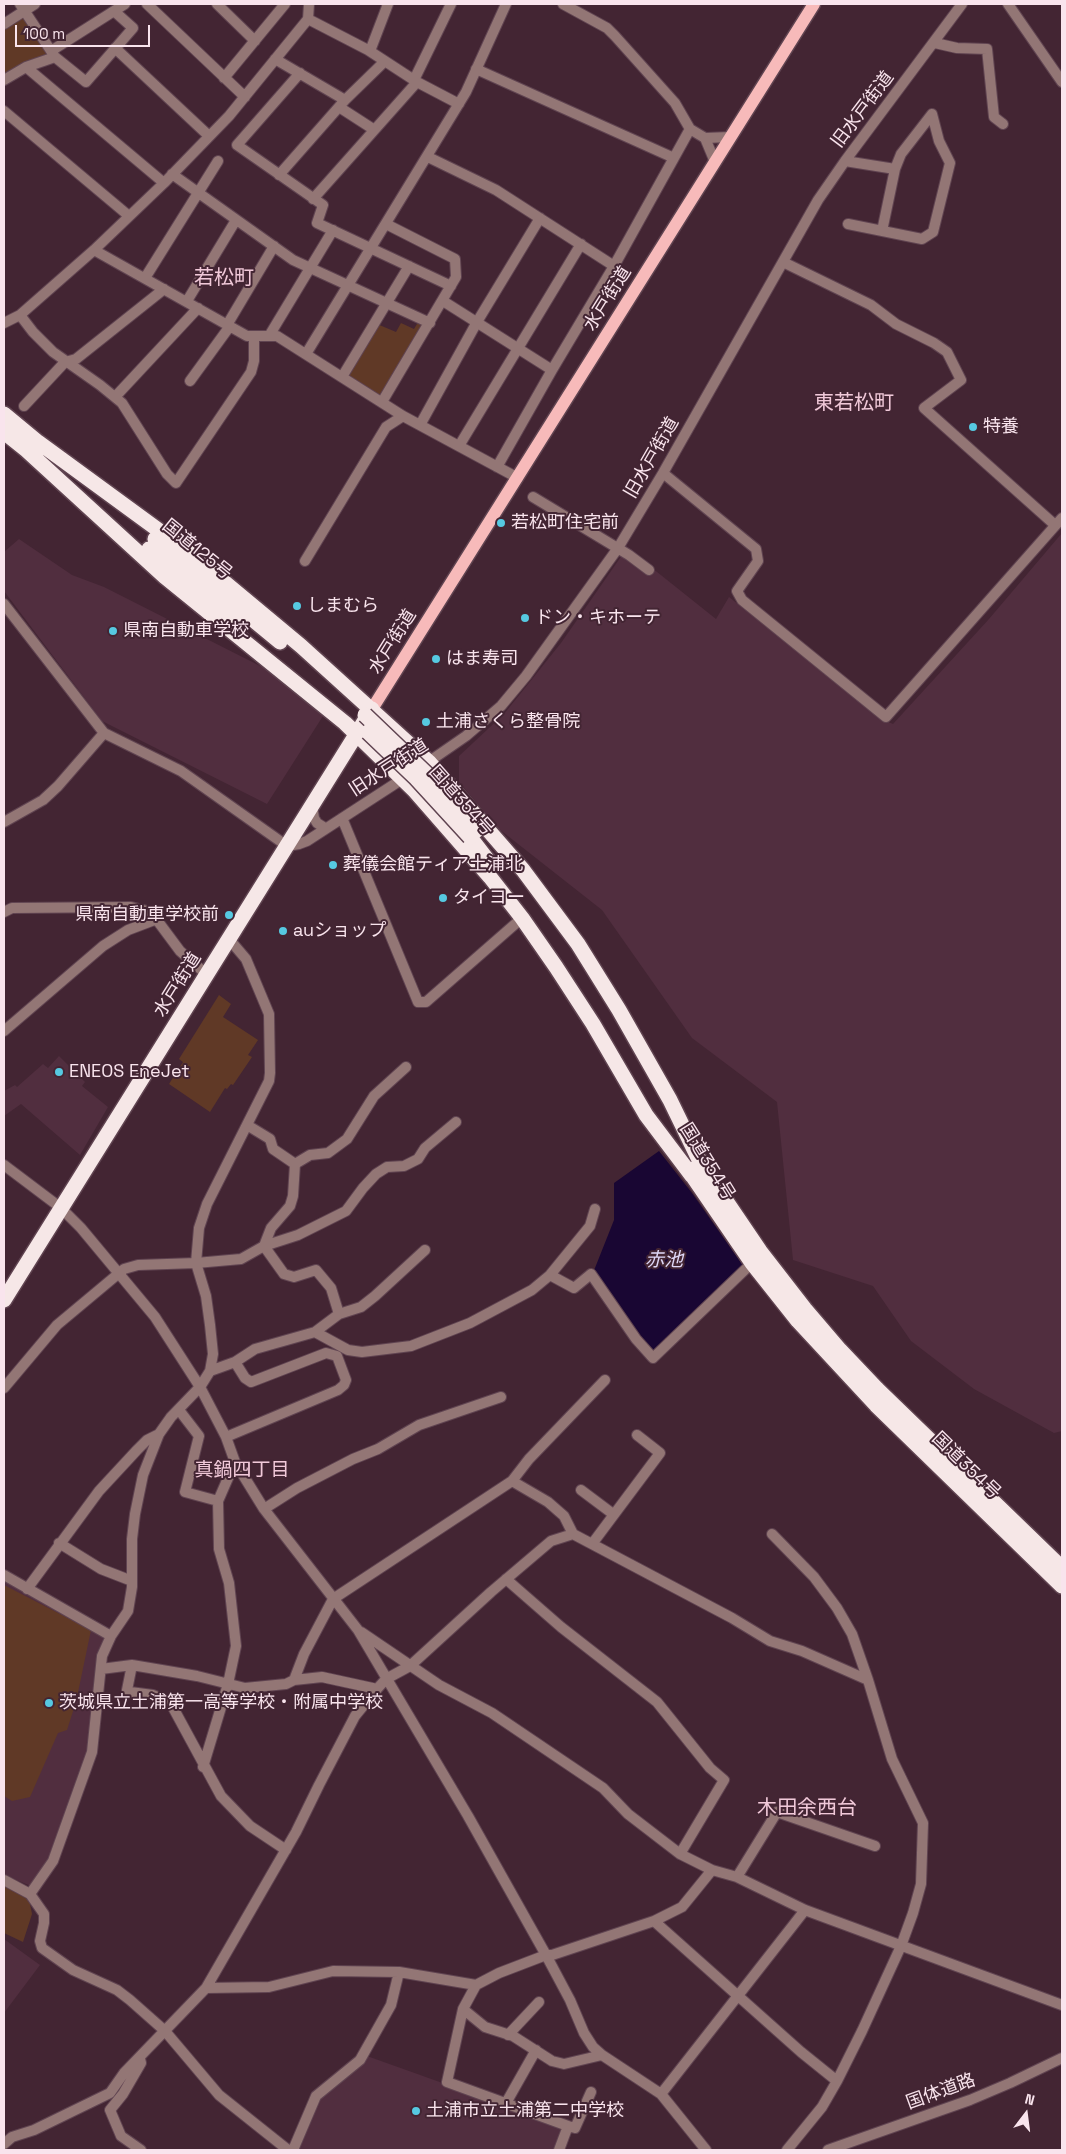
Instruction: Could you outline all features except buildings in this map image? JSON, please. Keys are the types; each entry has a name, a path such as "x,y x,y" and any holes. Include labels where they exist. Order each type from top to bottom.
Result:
{"highway":[{"name":"国道125号","path":"4,414 364,721"},
{"name":"国道125号","path":"4,432 298,663"},
{"path":"38,442 187,551 301,646 364,721 403,779 446,826 522,918 593,1024 646,1115 698,1172"},
{"path":"23,446 165,577 281,670 429,762 523,870 578,944 619,1010 670,1100 698,1172"},
{"name":"水戸街道","path":"4,1300 364,721"},
{"name":"国道354号","path":"364,721 435,782 473,834 526,889 570,951 752,1263 798,1321 869,1398 1062,1586"},
{"name":"国道354号","path":"698,1172 805,1309 840,1350 877,1389 1062,1568"}],"main road":[{"name":"水戸街道","path":"364,721 814,4"}],"street":[{"path":"4,24 22,7 35,4"},
{"path":"4,80 53,54 125,4"},
{"path":"147,4 245,97"},
{"path":"217,4 255,41"},
{"path":"224,78 285,4"},
{"path":"4,323 20,315 94,250 164,183 209,136 245,97 308,19 309,4"},
{"path":"370,51 388,4"},
{"path":"313,199 416,81 451,4"},
{"path":"306,354 459,104 506,4"},
{"path":"563,4 607,28 675,103 690,129 705,138 730,137"},
{"name":"旧水戸街道","path":"287,846 299,844 342,818 466,736 501,706 526,676 618,548 663,473 818,200 962,4"},
{"path":"1008,4 1062,82"},
{"path":"22,7 53,54 86,82 132,28 114,11"},
{"path":"308,19 370,51 416,81 459,104"},
{"path":"935,42 957,48 987,49 994,117 1003,124"},
{"path":"115,48 209,136"},
{"path":"275,58 300,73 373,129"},
{"path":"279,175 342,104 385,61"},
{"path":"26,67 164,183"},
{"path":"476,69 674,158"},
{"path":"300,73 237,145 323,205 317,223 451,286"},
{"path":"4,111 129,216"},
{"path":"848,224 882,231 922,239 933,232 950,163 939,141 932,114 900,154 882,231"},
{"path":"497,467 614,266 690,129"},
{"path":"705,138 715,162"},
{"path":"428,157 496,190 614,266"},
{"path":"145,278 218,160"},
{"path":"845,161 895,169"},
{"path":"172,174 292,260 430,323"},
{"path":"420,425 477,322 540,218"},
{"path":"187,301 236,220"},
{"path":"382,402 456,277 455,259 386,224"},
{"path":"269,336 333,230"},
{"path":"459,446 581,244"},
{"path":"190,381 229,326 274,246"},
{"path":"94,250 247,336 277,336 403,416 518,478"},
{"path":"663,473 756,549 758,561 737,591 742,600 886,717 1059,522 924,408 962,380 947,352 934,343 896,324 870,305 783,262"},
{"path":"342,377 409,266"},
{"path":"24,406 65,362 76,359 164,289"},
{"path":"443,301 552,370"},
{"path":"115,397 198,308"},
{"path":"20,315 33,332 65,362 115,397 126,409 167,474 176,483 251,372 254,361 254,336"},
{"path":"305,561 386,427 403,416"},
{"path":"533,497 618,548 649,570"},
{"path":"4,604 104,733 181,771 287,846"},
{"path":"4,822 43,800 58,786 104,733"},
{"path":"312,805 314,818 317,823 325,828"},
{"path":"342,818 418,1002 426,1002 522,918"},
{"path":"4,912 12,908 131,907 150,912 158,919 180,951 206,974"},
{"path":"4,1031 103,946 128,930 158,919"},
{"path":"30,1894 53,1861 92,1752 102,1656 128,1611 132,1581 135,1514 144,1475 159,1434 200,1386 210,1371 213,1354 210,1325 206,1296 196,1264 199,1228 207,1204 269,1081 270,1020 246,959 229,939"},
{"path":"295,1164 310,1155 328,1153 347,1139 374,1096 406,1067"},
{"path":"4,1388 57,1325 124,1269 138,1265 196,1264 241,1259 264,1246 298,1234 346,1211 376,1174 386,1167 404,1166 418,1159 425,1148 456,1122"},
{"path":"246,1125 270,1139 273,1149 295,1164"},
{"path":"264,1246 271,1228 290,1206 293,1196 295,1164"},
{"path":"5,1170 61,1208 155,1317 200,1386 226,1437 235,1462 264,1509 358,1630 468,1816 546,1955 570,2000 584,2033 602,2055 661,2094 706,2150"},
{"path":"315,1332 348,1350 362,1352 412,1346 470,1324 532,1290 550,1275 590,1226 595,1209"},
{"path":"264,1246 284,1274 294,1276 316,1270 331,1288 339,1314"},
{"path":"210,1371 235,1362 255,1349 315,1332 339,1314 360,1307 375,1296 425,1250"},
{"path":"550,1275 574,1288 591,1274 636,1339 654,1358 752,1263"},
{"path":"226,1437 338,1390 344,1385 346,1380 337,1356 326,1353 251,1382 245,1378 235,1362"},
{"path":"294,1680 304,1654 333,1599 512,1481 529,1459 605,1380"},
{"path":"264,1509 297,1488 352,1459 378,1449 418,1425 501,1397"},
{"path":"180,1410 199,1436 185,1492 218,1501"},
{"path":"27,1588 100,1491 142,1445 159,1434"},
{"path":"592,1544 613,1514 638,1485 660,1453 636,1435"},
{"path":"203,1767 228,1684 236,1646 229,1583 219,1549 218,1501 235,1462"},
{"path":"512,1481 548,1502 564,1516 573,1534 739,1622 770,1641 802,1651 868,1680"},
{"path":"581,1490 613,1514"},
{"path":"4,2144 12,2137 34,2130 110,2093 124,2073 206,1988 286,1850 356,1716 377,1689 386,1679 410,1666 506,1579 551,1542 573,1534"},
{"path":"772,1534 814,1577 837,1608 852,1634 892,1759 923,1823 921,1884 914,1913 901,1946 862,2032 837,2081 822,2107 787,2150"},
{"path":"59,1543 102,1569 132,1581"},
{"path":"4,1575 112,1636"},
{"path":"506,1579 561,1627 657,1702 710,1768 724,1780 680,1854"},
{"path":"358,1630 439,1685 492,1713 595,1783 628,1814 680,1854 712,1870 737,1877 805,1910 1062,2005"},
{"path":"132,1665 127,1690 153,1695 170,1702 183,1723 203,1767 220,1796 250,1826 286,1850"},
{"path":"101,1669 132,1665 245,1688 286,1684 294,1680 322,1676 377,1689"},
{"path":"737,1877 777,1812 875,1846"},
{"path":"591,2092 575,2128 447,2082 463,2009 476,1985 499,1973 546,1955 552,1955 654,1921 682,1906 712,1870"},
{"path":"4,1880 30,1894 44,1914 40,1941 42,1948 73,1970 117,1990 165,2031 218,2095 288,2150"},
{"path":"661,2094 805,1910"},
{"path":"654,1921 837,2081"},
{"path":"206,1988 269,1987 333,1971 399,1972 476,1985"},
{"path":"293,2150 316,2096 360,2060 391,2005 399,1972"},
{"path":"508,2035 539,2002"},
{"path":"463,2009 485,2027 508,2035 552,2061 564,2064 602,2055"},
{"path":"506,2103 536,2050"},
{"path":"140,2058 141,2064 123,2094 110,2110 120,2136 142,2150"},
{"name":"国体道路","path":"828,2150 970,2100 1062,2058"},
{"path":"559,2150 568,2126"}],"shaded area":[{"path":"24,11 55,57 4,80 4,24"},
{"path":"401,323 414,329 417,324 426,324 382,400 345,376 377,324 396,332"},
{"path":"1062,533 1062,1431 1054,1433 974,1389 911,1341 873,1286 793,1260 777,1102 692,1038 602,910 499,829 459,782 459,756 504,714 561,643 627,548 716,619 729,597 884,720 893,724 989,619"},
{"name":"県南自動車学校","path":"19,539 72,575 104,587 274,673 323,716 267,804 102,721 4,591 4,552"},
{"path":"219,995 231,1004 223,1017 258,1040 248,1055 252,1057 233,1085 231,1084 227,1089 225,1088 210,1112 169,1084 183,1062 179,1059"},
{"name":"ENEOS EneJet","path":"59,1056 85,1082 82,1086 108,1107 80,1155 21,1104 4,1116 4,1091 15,1085 17,1087 43,1064 48,1068"},
{"name":"茨城県立土浦第一高等学校・附属中学校","path":"4,1579 105,1636 89,1750 53,1851 31,1886 4,1875"},
{"path":"4,1585 91,1630 76,1702 67,1730 58,1733 30,1797 12,1801 4,1796"},
{"path":"4,1885 25,1896 30,1904 32,1914 23,1942 4,1933"},
{"path":"4,1939 40,1965 4,2013"},
{"name":"土浦市立土浦第二中学校","path":"367,2056 557,2124 563,2130 556,2150 298,2150 317,2098"}],"water":[{"name":"赤池","path":"659,1151 692,1193 744,1267 654,1356 593,1273 614,1220 614,1183"}],"place":[{"name":"特養","path":"973,427"},
{"name":"若松町住宅前","path":"501,523"},
{"name":"しまむら","path":"297,606"},
{"name":"ドン・キホーテ","path":"525,618"},
{"name":"県南自動車学校","path":"113,631"},
{"name":"はま寿司","path":"436,659"},
{"name":"土浦さくら整骨院","path":"426,722"},
{"name":"葬儀会館ティア土浦北","path":"333,865"},
{"name":"タイヨー","path":"443,898"},
{"name":"県南自動車学校前","path":"229,915"},
{"name":"auショップ","path":"283,931"},
{"name":"ENEOS EneJet","path":"59,1072"},
{"name":"茨城県立土浦第一高等学校・附属中学校","path":"49,1703"},
{"name":"土浦市立土浦第二中学校","path":"416,2111"}],"district":[{"name":"若松町","path":"224,279"},
{"name":"東若松町","path":"854,404"},
{"name":"真鍋四丁目","path":"242,1471"},
{"name":"木田余西台","path":"807,1809"}]}
